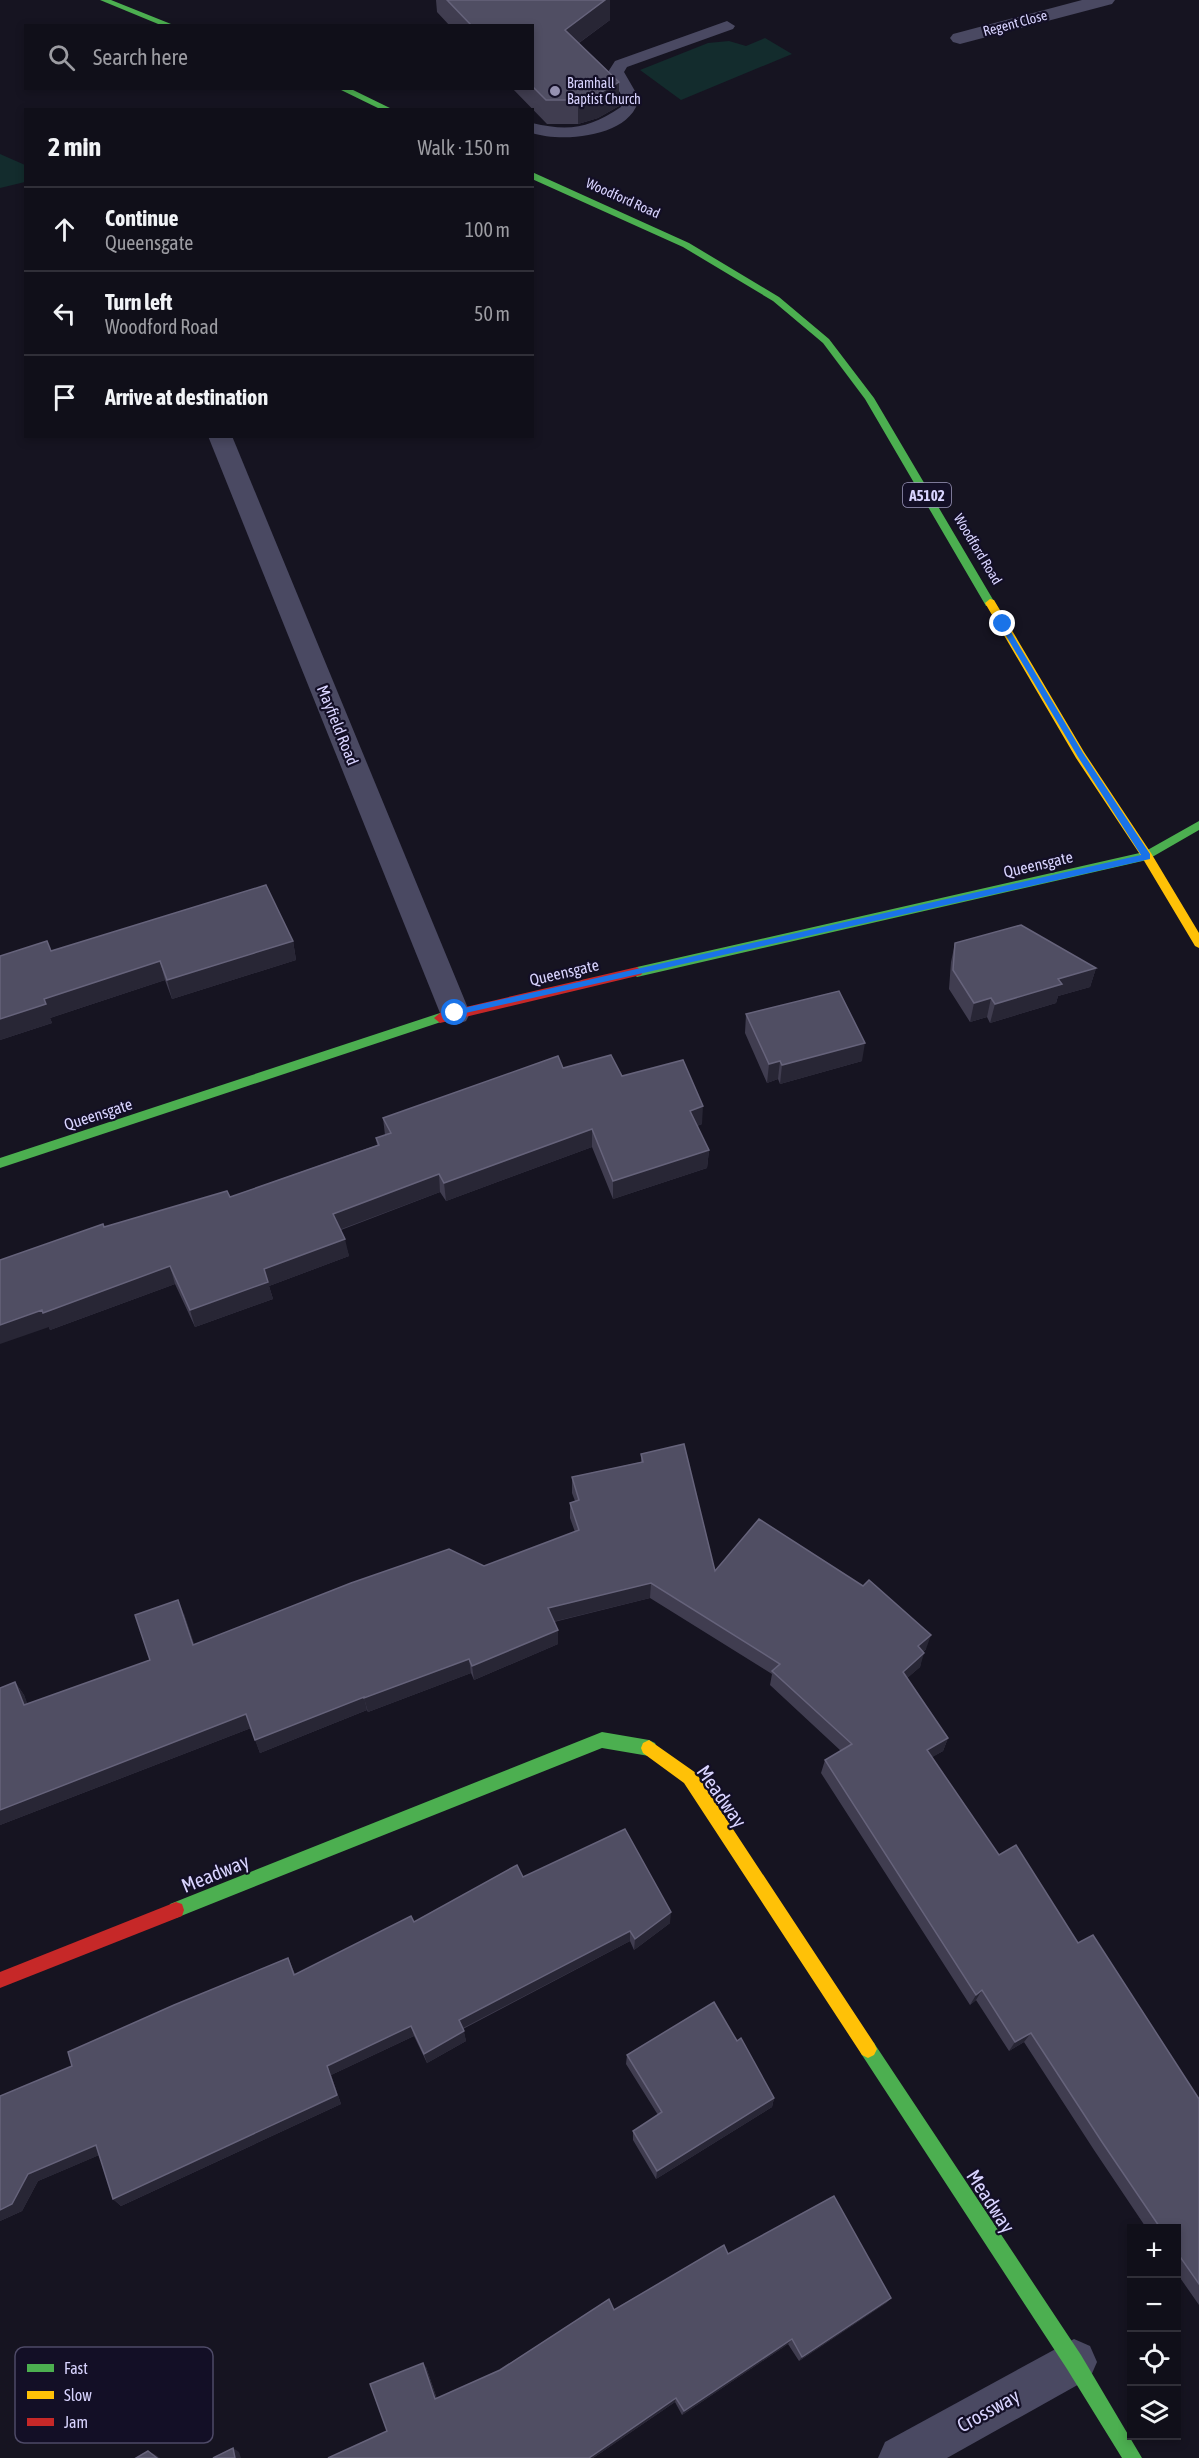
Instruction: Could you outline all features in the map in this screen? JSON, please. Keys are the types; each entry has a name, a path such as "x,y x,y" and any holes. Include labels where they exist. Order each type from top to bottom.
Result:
{"street":[{"path":"104,0 167,24"},
{"name":"Regent Close","path":"960,38 1105,0"},
{"path":"345,90 386,108"},
{"name":"Woodford Road","path":"534,176 686,245 776,299 826,341 869,398 1080,755 1147,856 1199,943"},
{"name":"Mayfield Road","path":"221,438 455,1013"},
{"name":"Queensgate","path":"0,1163 455,1013 1147,856 1199,825"},
{"name":"Meadway","path":"0,1980 602,1740 647,1746 690,1778 1074,2362 1133,2458"},
{"name":"Crossway","path":"901,2458 1074,2362"}],"lane":[{"path":"534,129 550,134 567,135 612,121 629,109 631,98 616,72 621,64 727,26"}],"green space":[{"path":"765,38 792,54 681,100 640,70 708,43 729,41 746,46"},
{"path":"0,154 24,165 24,182 0,188"}],"building":[{"path":"447,0 605,0 565,30 619,82 598,94 578,100 546,100 534,88 534,24 470,24"},
{"path":"266,885 293,941 167,980 160,961 44,999 46,1004 0,1019 0,956 47,941 51,951"},
{"path":"1021,925 1096,968 1058,979 1062,984 995,1004 991,998 974,1003 953,970 955,943"},
{"path":"839,991 865,1043 782,1065 780,1061 769,1064 746,1014"},
{"path":"611,1055 622,1076 683,1060 703,1106 690,1111 709,1150 613,1181 592,1129 444,1183 439,1174 333,1214 345,1239 264,1269 268,1282 190,1310 170,1266 43,1313 42,1310 0,1325 0,1260 103,1224 104,1227 227,1191 230,1197 379,1145 376,1138 391,1133 383,1118 558,1056 563,1068"},
{"path":"684,1444 715,1571 759,1519 863,1586 869,1580 931,1635 918,1646 924,1653 903,1672 948,1738 927,1750 999,1855 1016,1845 1078,1943 1093,1935 1199,2099 1199,2284 1181,2258 1181,2224 1158,2224 1031,2033 1015,2042 982,1990 976,1995 825,1760 852,1744 772,1671 780,1664 651,1583 548,1608 558,1630 472,1666 469,1659 255,1740 246,1714 0,1810 0,1688 15,1682 24,1705 150,1660 135,1615 178,1600 193,1645 351,1583 449,1549 484,1566 579,1530 570,1503 579,1500 572,1477 643,1462 641,1454"},
{"path":"625,1829 671,1912 635,1939 630,1931 459,2020 464,2031 424,2054 411,2026 327,2066 337,2095 113,2199 96,2145 28,2174 12,2204 0,2210 0,2096 72,2066 68,2052 288,1958 294,1975 411,1916 414,1922 517,1865 523,1877"},
{"path":"714,2002 737,2041 741,2038 774,2098 657,2171 633,2131 662,2112 627,2055"},
{"path":"834,2196 891,2298 802,2357 792,2339 684,2411 676,2398 589,2458 328,2458 387,2431 370,2384 423,2363 435,2399 500,2370 609,2299 614,2310 724,2245 728,2254"},
{"path":"233,2448 235,2458 213,2458"},
{"path":"148,2451 157,2458 136,2458"}],"traffic: fast":[{"path":"104,0 167,24"},
{"path":"345,90 386,108"},
{"path":"534,176 686,245 776,299 826,341 869,398 990,603"},
{"path":"637,972 1147,856 1199,825"},
{"path":"0,1163 440,1018"},
{"path":"176,1910 602,1740 649,1748"},
{"path":"868,2049 1074,2362 1133,2458"}],"traffic: slow":[{"path":"990,603 1080,755 1147,856 1199,943"},
{"path":"649,1748 690,1778 868,2049"}],"traffic: jam":[{"path":"440,1018 637,972"},
{"path":"0,1980 176,1910"}],"place":[{"name":"Bramhall Baptist Church","path":"555,91"}],"route":[{"path":"455,1013 1147,856 1080,755 1003,624"}]}
